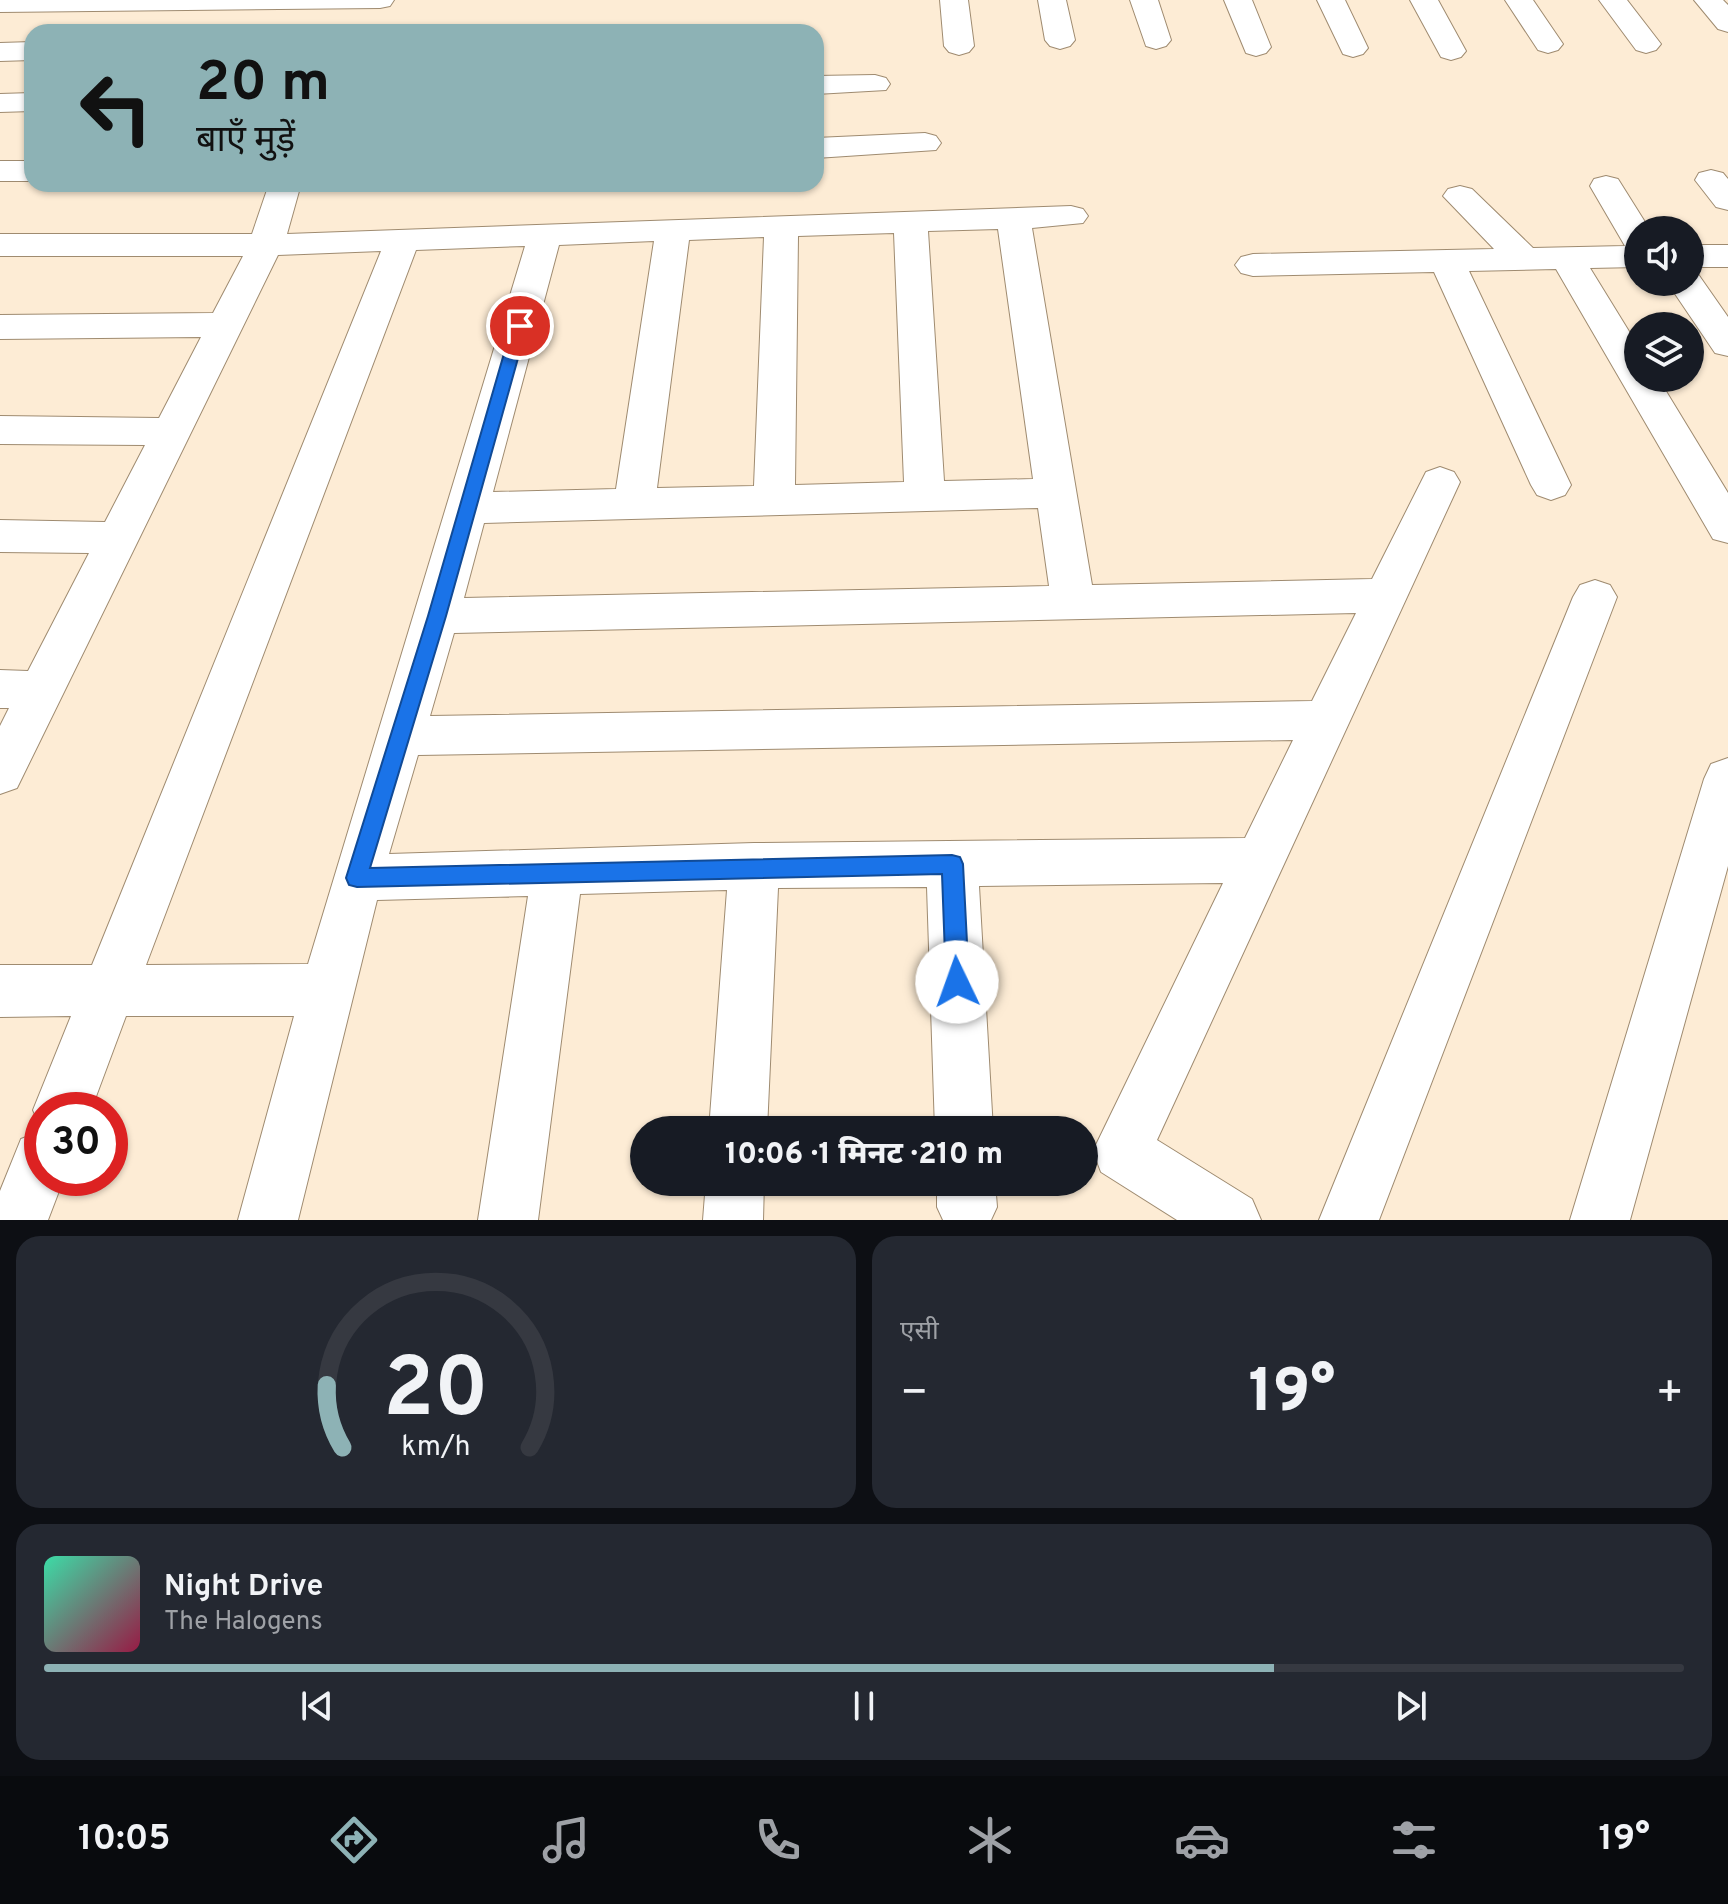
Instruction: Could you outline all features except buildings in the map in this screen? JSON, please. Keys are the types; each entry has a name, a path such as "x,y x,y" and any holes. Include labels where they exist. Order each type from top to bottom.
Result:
{"street":[{"path":"0,4 380,0"},
{"path":"954,0 959,46"},
{"path":"1052,0 1060,40"},
{"path":"1144,0 1156,40"},
{"path":"1238,0 1256,47"},
{"path":"1331,0 1353,48"},
{"path":"1424,0 1451,51"},
{"path":"1519,0 1548,44"},
{"path":"1613,0 1646,44"},
{"path":"1708,0 1728,23"},
{"path":"292,24 299,1"},
{"path":"0,52 24,51"},
{"path":"824,85 875,84"},
{"path":"0,103 24,102"},
{"path":"824,148 925,143"},
{"path":"0,171 24,171"},
{"path":"1606,186 1624,216"},
{"path":"0,773 21,689 119,538 266,245 283,192"},
{"path":"1460,196 1524,259"},
{"path":"0,245 266,245 1071,216"},
{"path":"1013,218 1073,602"},
{"path":"910,222 925,496"},
{"path":"774,500 781,226"},
{"path":"634,504 673,230"},
{"path":"268,1220 357,878 437,616 545,235"},
{"path":"69,1092 403,240"},
{"path":"1253,265 1624,256"},
{"path":"1704,256 1728,256"},
{"path":"1567,258 1624,354"},
{"path":"1447,261 1551,485"},
{"path":"1695,296 1728,344"},
{"path":"0,327 226,325"},
{"path":"1647,392 1728,528"},
{"path":"0,430 173,432"},
{"path":"1231,1220 1122,1151 1440,482"},
{"path":"468,508 1056,493"},
{"path":"0,536 119,538"},
{"path":"437,616 1388,595"},
{"path":"1349,1220 1595,597"},
{"path":"401,736 1328,720"},
{"path":"1600,1220 1728,779"},
{"path":"357,878 754,866 1261,860"},
{"path":"952,864 963,1116"},
{"path":"739,1116 754,866"},
{"path":"508,1220 557,873"},
{"path":"0,991 328,990"},
{"path":"18,1220 28,1196"},
{"path":"733,1220 734,1196"}],"route":[{"path":"520,326 437,616 357,878 754,866 952,864 957,982"}]}
